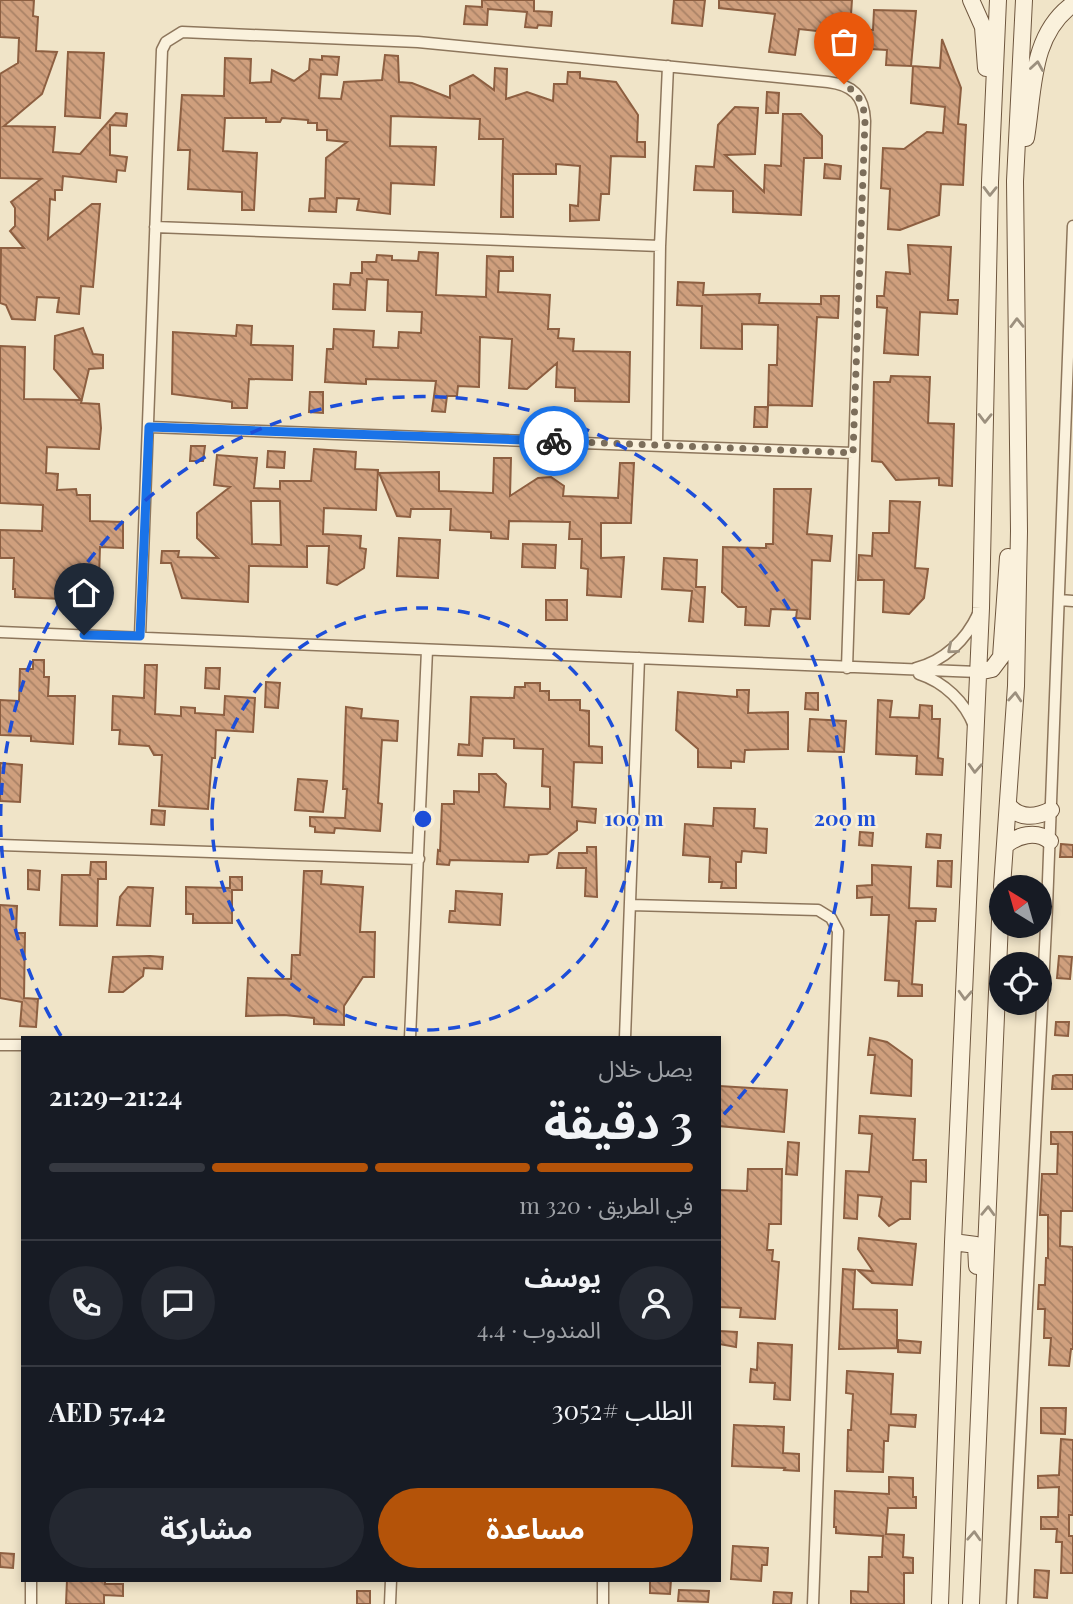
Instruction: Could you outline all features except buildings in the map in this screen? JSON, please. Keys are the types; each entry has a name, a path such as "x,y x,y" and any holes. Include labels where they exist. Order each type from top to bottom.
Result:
{"main road":[{"path":"971,0 984,38 992,148"},
{"path":"940,1604 953,1241 977,733 998,0"},
{"path":"1003,875 1016,686 1019,531 1015,181 1024,0"},
{"path":"1015,181 1026,139 1039,51 1050,27 1073,4"},
{"path":"978,672 992,669 1001,657 1009,556 1019,531"},
{"path":"1007,805 1025,816 1051,810"},
{"path":"1005,846 1019,836 1036,835 1050,841"},
{"path":"971,1604 999,938"},
{"path":"953,1241 975,1244 977,1247 976,1326 983,1344"}],"street":[{"path":"140,636 162,50 166,42 182,32 418,42 844,84 856,92 864,106 847,668"},
{"path":"657,445 660,246 668,66"},
{"path":"1012,1604 1050,841 1073,226"},
{"path":"155,227 660,246"},
{"path":"149,427 853,453"},
{"path":"1059,600 1073,601"},
{"path":"906,670 926,666 949,652 973,625 981,608"},
{"path":"0,632 978,672"},
{"path":"411,1036 427,650"},
{"path":"625,1036 639,658"},
{"path":"906,670 924,675 955,695 968,713 977,733"},
{"path":"0,845 419,859"},
{"path":"631,905 818,910 831,918 838,931 813,1604"},
{"path":"0,1045 21,1045"},
{"path":"31,1582 31,1604"},
{"path":"390,1604 391,1582"},
{"path":"603,1582 603,1604"}],"way so far":[{"path":"554,441 853,453 865,121 864,106 856,92 844,84"}],"route":[{"path":"84,635 140,636 149,427 554,441"}]}
